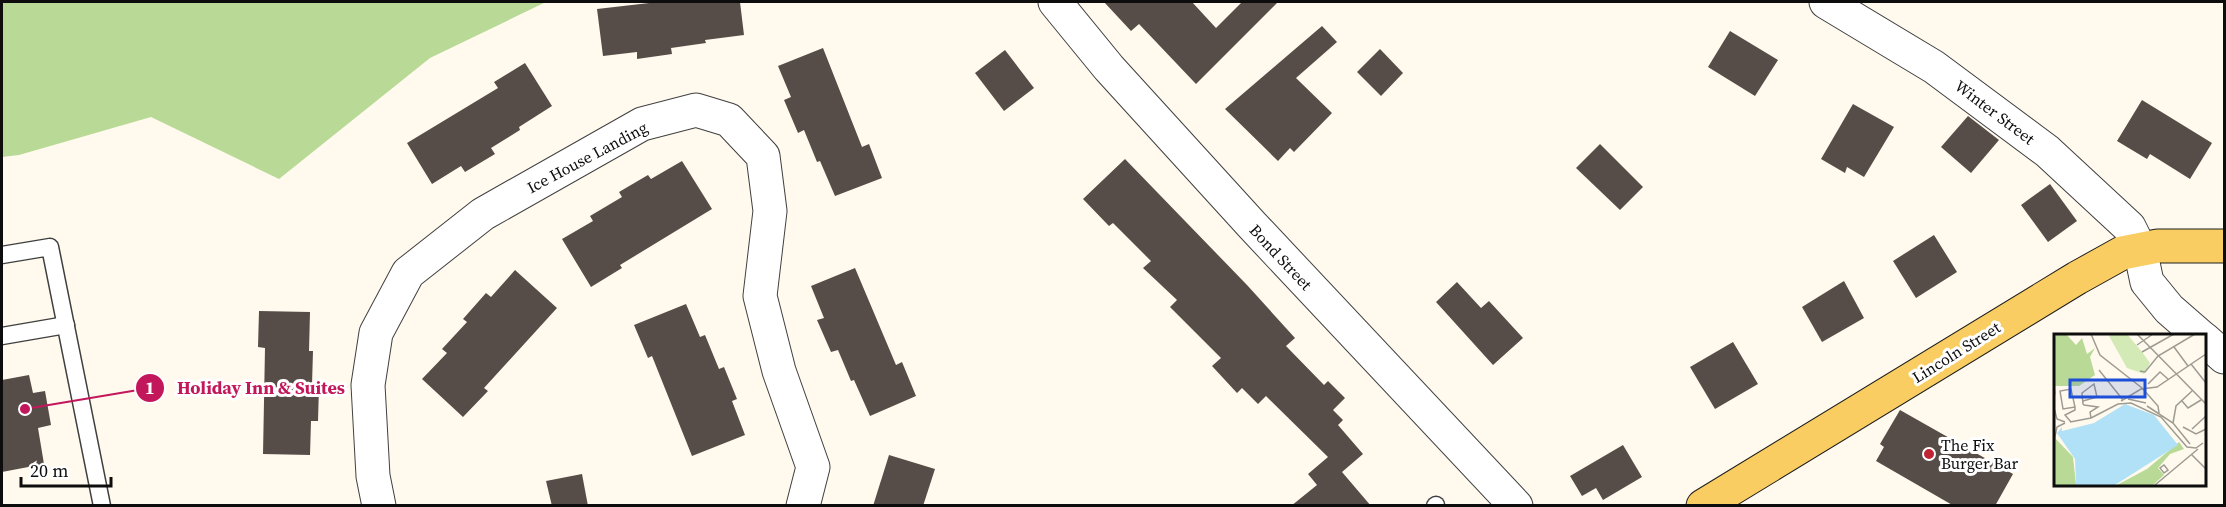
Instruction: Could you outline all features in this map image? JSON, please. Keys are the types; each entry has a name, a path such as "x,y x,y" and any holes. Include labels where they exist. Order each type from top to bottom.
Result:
{"main road":[{"name":"Lincoln Street","path":"1703,506 2122,253 2158,246 2224,246"}],"street":[{"name":"Bond Street","path":"1055,2 1109,68 1252,225 1516,506"},
{"name":"Winter Street","path":"1826,2 1934,67 2048,151 2129,227 2140,249 2147,282 2169,309 2198,334"},
{"name":"Ice House Landing","path":"379,506 373,476 368,385 376,333 408,273 483,214 642,124 696,110 729,120 763,156 770,212 760,296 778,371 813,467 803,506"},
{"path":"2205,340 2224,357"}],"lane":[{"path":"2,255 50,247 102,506"},
{"path":"2,336 66,325"}],"green space":[{"path":"2,2 546,2 430,58 279,179 151,117 19,155 2,157"}],"building":[{"path":"658,2 740,2 744,35 705,40 706,43 671,48 672,54 637,59 637,52 603,56 597,9"},
{"path":"1104,2 1192,2 1216,28 1242,2 1278,2 1196,84 1139,24 1131,31"},
{"path":"1322,26 1337,42 1296,78 1332,113 1294,152 1290,148 1278,161 1225,109"},
{"path":"1730,31 1778,60 1755,96 1708,67"},
{"path":"823,48 862,147 869,144 882,178 835,196 820,161 817,162 804,130 798,133 784,100 791,97 778,66"},
{"path":"1380,49 1403,73 1381,96 1357,72"},
{"path":"1005,50 1034,88 1004,111 975,73"},
{"path":"525,63 552,106 491,148 495,154 465,172 461,166 432,184 407,143 498,88 494,82"},
{"path":"2142,100 2212,143 2190,179 2150,154 2147,159 2117,141"},
{"path":"1853,104 1894,127 1864,177 1847,167 1845,173 1821,159"},
{"path":"1968,116 1999,140 1971,173 1941,147"},
{"path":"1600,144 1643,187 1620,210 1576,168"},
{"path":"1125,159 1295,338 1286,346 1324,385 1328,381 1345,398 1333,410 1343,420 1338,425 1363,454 1342,472 1371,506 1291,506 1317,485 1308,474 1328,457 1266,396 1258,404 1242,388 1237,393 1212,366 1221,358 1170,307 1177,300 1143,268 1151,261 1113,223 1109,226 1083,199"},
{"path":"682,161 712,209 620,265 622,268 591,287 562,239 593,221 590,216 622,197 619,192 648,175 651,179"},
{"path":"2050,184 2077,221 2048,242 2021,205"},
{"path":"1934,235 1957,272 1916,298 1893,261"},
{"path":"855,268 896,365 902,362 916,396 870,416 854,380 851,381 838,350 831,352 817,320 824,318 811,286"},
{"path":"515,270 557,308 484,388 488,391 463,417 422,379 447,353 442,349 467,322 463,319 486,293 491,297"},
{"path":"1844,281 1864,318 1822,342 1802,307"},
{"path":"1457,282 1481,308 1489,301 1523,338 1493,365 1436,302"},
{"path":"686,304 700,337 705,335 719,369 724,367 737,399 732,401 745,435 692,456 652,356 648,358 634,325"},
{"path":"259,311 310,312 309,351 313,351 312,385 319,386 318,421 311,421 310,455 263,454 265,348 258,347"},
{"path":"1733,342 1758,384 1715,409 1690,367"},
{"path":"29,375 33,393 45,391 51,425 38,428 44,464 2,472 2,380"},
{"name":"The Fix Burger Bar","path":"1900,410 2013,474 1995,506 1954,506 1876,461 1884,447 1880,444"},
{"path":"1623,445 1642,477 1603,500 1596,488 1582,496 1570,476"},
{"path":"889,455 935,469 923,506 873,506"},
{"path":"582,474 588,506 552,506 546,481"}],"place":[{"name":"Holiday Inn & Suites","path":"25,409"},
{"name":"The Fix Burger Bar","path":"1929,454"}]}
